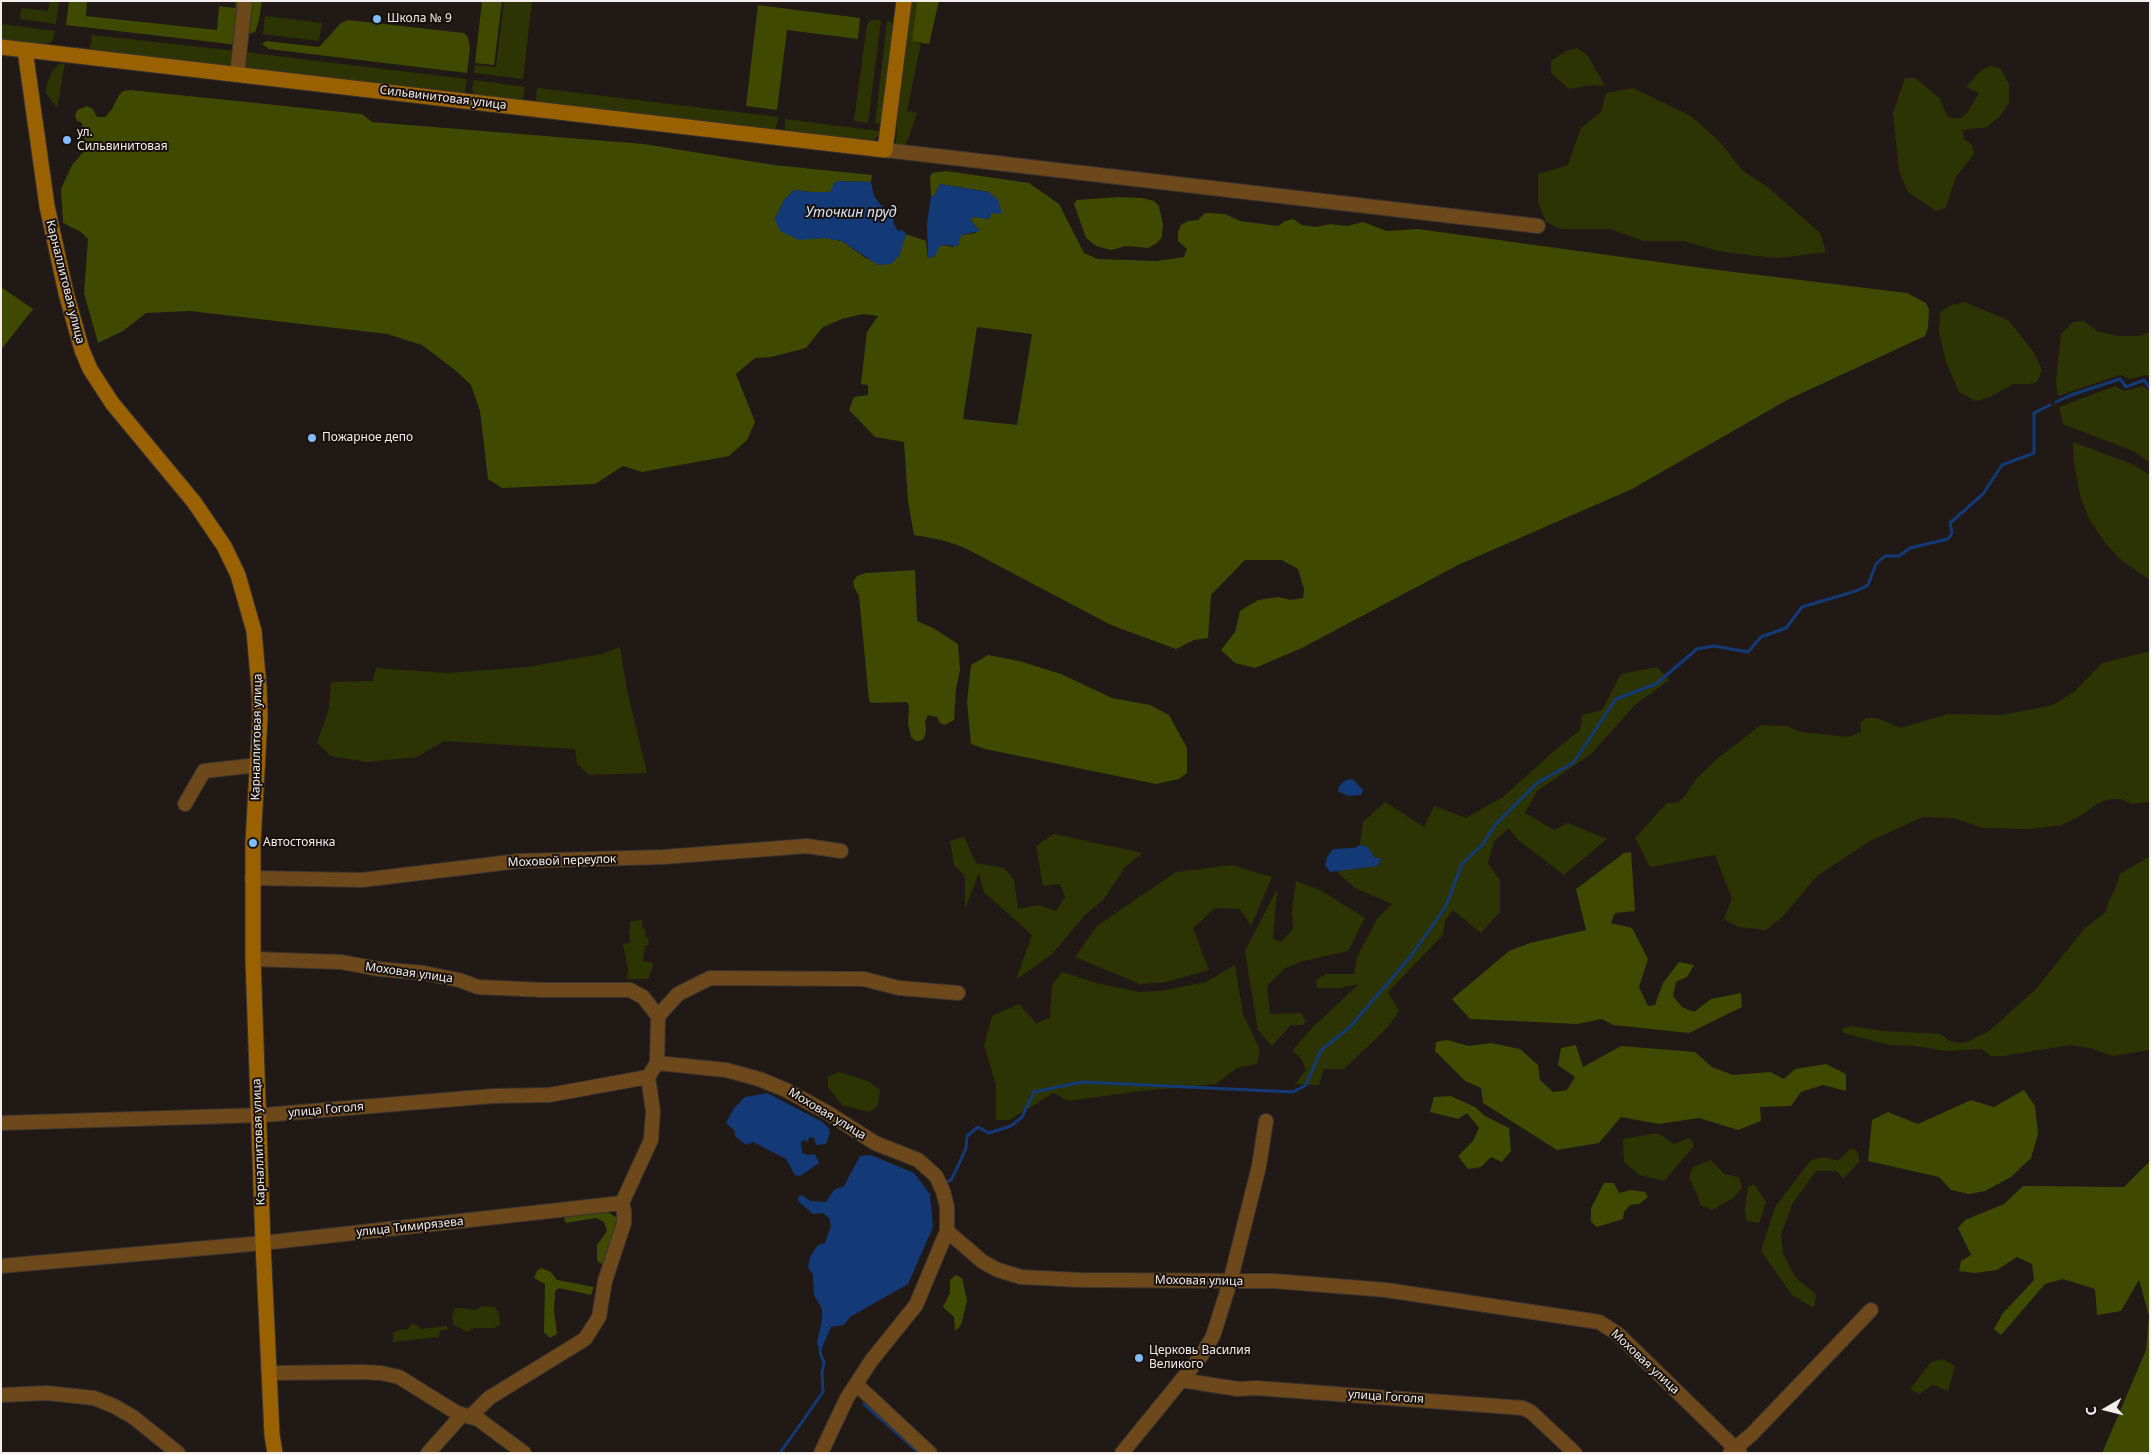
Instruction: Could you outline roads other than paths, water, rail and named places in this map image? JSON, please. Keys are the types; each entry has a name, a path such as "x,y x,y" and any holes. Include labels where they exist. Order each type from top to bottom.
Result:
{"street":[{"path":"237,75 245,1"},
{"path":"904,1 885,150 1538,226"},
{"name":"Сильвинитовая улица","path":"1,47 885,150"},
{"name":"Карналлитовая улица","path":"25,50 47,206 66,293 82,350 101,388 194,502 224,546 238,575 251,617 260,703 252,878 252,959 269,1373 272,1435 275,1453"},
{"path":"185,804 204,771 258,765"},
{"name":"Моховой переулок","path":"252,878 362,880 519,861 664,857 807,846 841,851"},
{"name":"Моховая улица","path":"252,959 341,962 380,969 424,973 460,980 478,988 630,990 643,997 658,1016"},
{"path":"428,1453 466,1416 489,1398 585,1339 599,1317 605,1281 624,1223 622,1203 651,1140 653,1111 648,1077 657,1063 658,1016 678,994 710,978 864,979 899,988 958,993"},
{"name":"Моховая улица","path":"657,1063 692,1065 726,1070 759,1078 786,1090 828,1113 875,1143 918,1160 936,1176 943,1190 947,1207 947,1231 983,1262 998,1270 1021,1277 1230,1282 1274,1281 1386,1290 1599,1322 1618,1334 1735,1451"},
{"name":"улица Гоголя","path":"1,1123 259,1115 493,1096 549,1095 648,1077"},
{"path":"1122,1453 1201,1356 1213,1336 1230,1282 1259,1166 1266,1121"},
{"name":"улица Тимирязева","path":"1,1266 263,1243 622,1203"},
{"path":"821,1453 822,1447 847,1398 871,1361 916,1305 947,1231"},
{"path":"1735,1451 1871,1310"},
{"path":"269,1373 382,1373 399,1377 457,1414 478,1419 524,1453"},
{"name":"улица Гоголя","path":"1182,1380 1238,1389 1256,1388 1523,1408 1531,1412 1575,1453"},
{"path":"857,1384 930,1453"},
{"path":"1,1395 47,1393 94,1398 114,1406 133,1417 178,1453"}],"water":[{"name":"Уточкин пруд","path":"839,181 871,182 874,196 892,214 893,222 898,231 902,230 906,234 899,256 891,264 878,265 842,241 824,238 799,240 780,231 775,219 784,200 794,190 830,192 834,183"},
{"name":"Уточкин пруд","path":"940,184 989,192 998,200 1002,214 992,213 989,219 974,217 970,220 980,231 961,235 958,246 943,245 939,247 935,256 928,258 927,224 931,196 935,195"},
{"path":"1353,779 1363,790 1361,795 1348,796 1338,791 1339,786 1346,780"},
{"path":"1360,845 1367,846 1375,858 1381,858 1378,866 1330,872 1325,865 1327,857 1333,849 1354,848"},
{"path":"767,1093 821,1121 828,1127 830,1133 826,1144 816,1145 814,1138 809,1137 808,1142 804,1140 801,1142 802,1153 808,1155 815,1154 819,1163 800,1176 795,1175 786,1159 753,1142 746,1145 735,1136 735,1131 726,1123 734,1108 745,1097"},
{"path":"871,1155 914,1173 930,1194 933,1227 908,1284 850,1317 844,1325 831,1327 820,1352 817,1343 822,1309 814,1295 813,1275 808,1267 810,1257 818,1245 825,1243 831,1226 829,1218 823,1213 813,1214 799,1202 798,1197 802,1195 810,1201 826,1202 834,1190 844,1186 860,1156"}],"waterway":[{"path":"2056,402 2071,395 2120,379 2126,387 2144,380 2150,388"},
{"path":"944,1183 951,1180 958,1166 966,1148 967,1136 978,1127 989,1133 1011,1126 1022,1117 1034,1092 1082,1082 1293,1092 1306,1085 1321,1050 1349,1028 1411,956 1446,906 1462,864 1483,844 1495,825 1537,783 1573,763 1616,699 1656,684 1697,649 1714,646 1748,652 1761,637 1786,628 1802,607 1856,591 1868,585 1876,564 1885,556 1899,556 1910,548 1948,539 1952,533 1950,523 1983,494 2002,465 2034,453 2034,413 2050,405"},
{"path":"780,1453 823,1392 822,1372 824,1363 820,1352 821,1348"},
{"path":"864,1404 919,1453"}],"place":[{"name":"Школа № 9","path":"377,19"},
{"name":"ул. Сильвинитовая","path":"67,140"},
{"name":"Пожарное депо","path":"312,438"},
{"name":"Автостоянка","path":"253,843"},
{"name":"Церковь Василия Великого","path":"1139,1358"}]}
